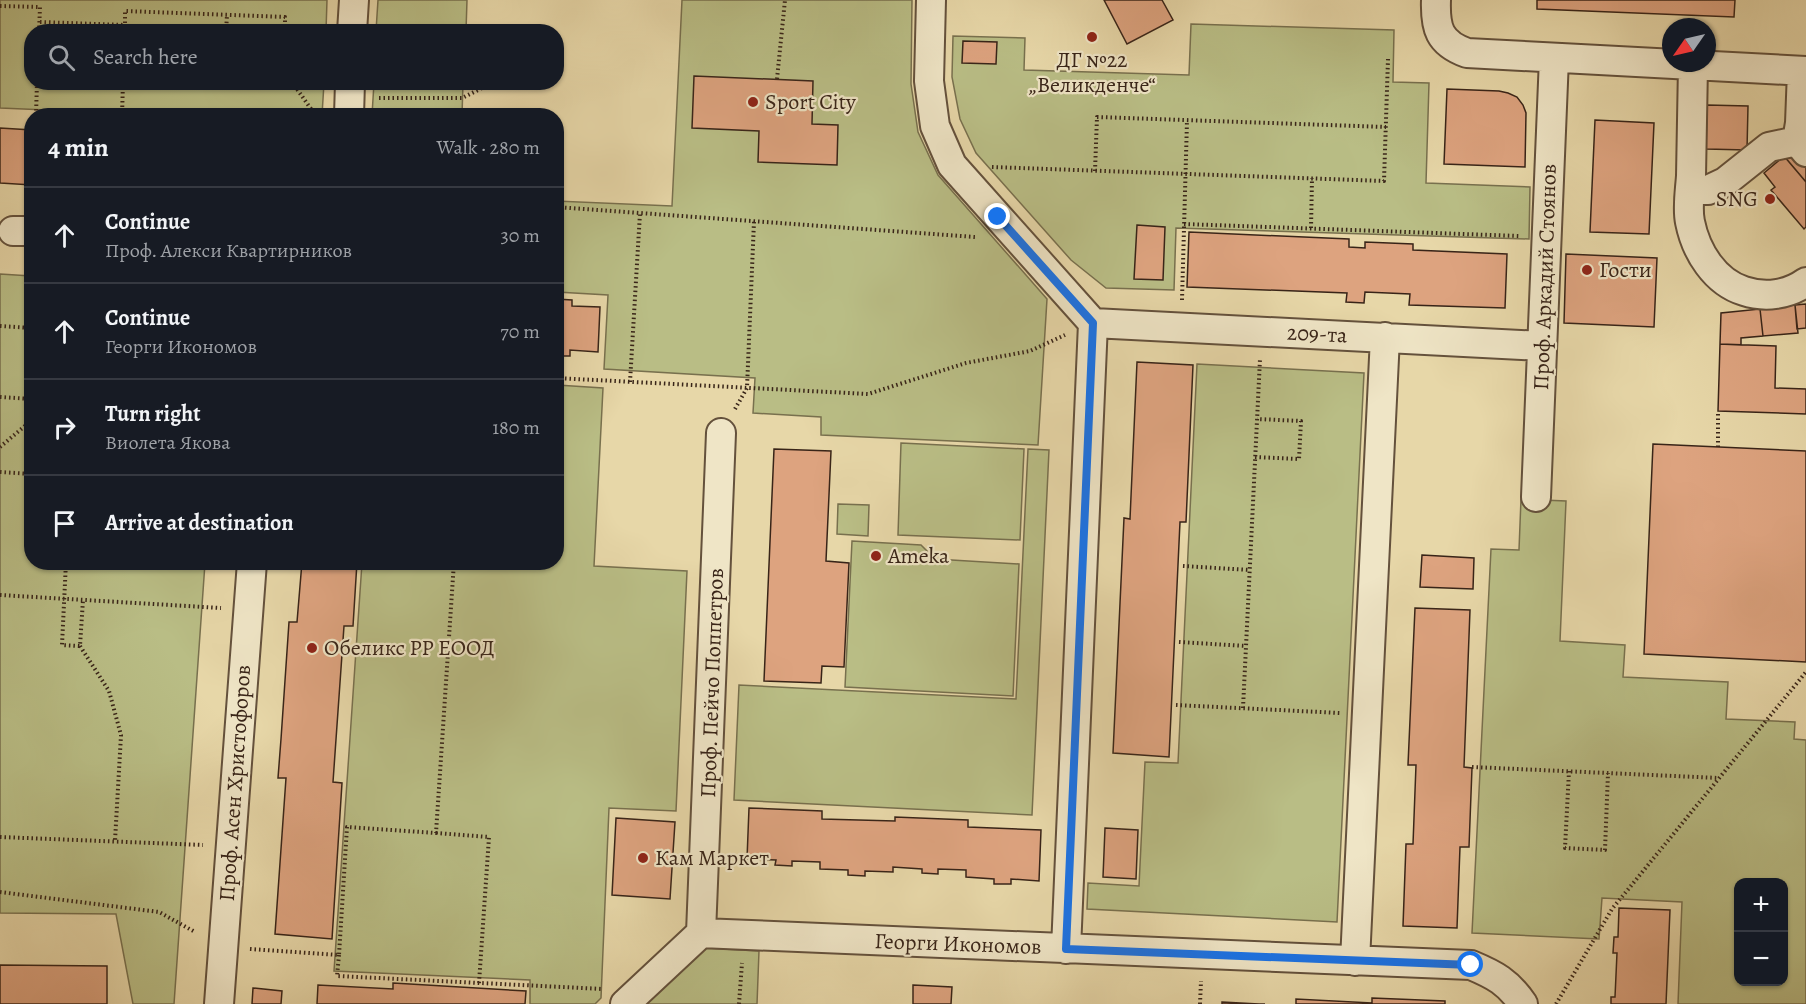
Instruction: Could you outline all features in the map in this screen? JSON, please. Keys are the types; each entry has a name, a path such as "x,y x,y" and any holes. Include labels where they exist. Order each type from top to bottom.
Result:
{"street":[{"path":"352,24 354,0"},
{"path":"931,0 930,92 935,126 952,165 1093,323 1066,949"},
{"path":"1436,0 1436,22 1439,33 1446,43 1467,53 1662,63"},
{"name":"Проф. Аркадий Стоянов","path":"1536,496 1554,58"},
{"path":"1690,190 1708,190 1725,182 1769,147 1801,146 1800,123 1804,71 1716,66"},
{"path":"1693,72 1689,221 1699,250 1716,275 1734,288 1755,294 1777,294 1806,282"},
{"name":"209-та","path":"1093,323 1542,345"},
{"path":"1355,961 1385,338"},
{"name":"Проф. Пейчо Поппетров","path":"701,933 722,433"},
{"name":"Проф. Асен Христофоров","path":"219,1004 252,570"},
{"path":"633,997 701,933"},
{"name":"Георги Икономов","path":"701,933 1471,965 1495,975 1515,991 1523,1004"}],"path":[{"path":"777,79 785,0"},
{"path":"0,6 40,7 40,22 82,24"},
{"path":"125,24 125,11 285,17 285,24"},
{"path":"226,24 227,15"},
{"path":"952,165 1384,181 1388,59"},
{"path":"36,108 37,90"},
{"path":"122,108 123,90"},
{"path":"298,90 310,108"},
{"path":"350,99 462,98 478,90"},
{"path":"1095,171 1097,117 1386,127"},
{"path":"1181,327 1188,121"},
{"path":"1311,228 1312,178"},
{"path":"564,208 975,237 998,217"},
{"path":"630,382 640,213"},
{"path":"722,433 747,388 754,221"},
{"path":"1184,224 1545,237"},
{"path":"564,378 868,394 966,363 1030,351 1093,323"},
{"path":"0,326 24,328"},
{"path":"1243,708 1261,332"},
{"path":"0,397 24,398"},
{"path":"1718,411 1718,447"},
{"path":"1255,457 1299,459 1301,421 1257,419"},
{"path":"0,447 24,427"},
{"path":"0,472 24,474"},
{"path":"1183,566 1250,570"},
{"path":"66,570 62,645 80,646"},
{"path":"436,833 453,570"},
{"path":"0,595 249,610"},
{"path":"83,600 80,646 109,691 121,735 115,841"},
{"path":"1179,642 1246,646"},
{"path":"1556,1004 1612,909 1806,672"},
{"path":"1176,705 1367,715"},
{"path":"1472,767 1720,778"},
{"path":"1569,771 1565,848 1575,849 1605,850 1608,773"},
{"path":"479,983 489,837 347,827 337,976 479,983 633,997"},
{"path":"0,837 231,846"},
{"path":"0,892 159,912 223,947 339,955"},
{"path":"739,1004 744,935"}],"green space":[{"path":"0,0 327,0 326,24 24,24 24,90 324,90 322,108 0,108"},
{"path":"378,0 467,0 466,24 376,24"},
{"path":"682,0 912,0 911,84 918,132 938,175 1047,299 1038,445 821,435 821,417 753,413 755,378 604,369 608,295 564,292 564,201 672,206"},
{"path":"1191,24 1394,30 1393,82 1429,83 1426,183 1530,187 1529,239 1176,228 1174,290 1106,288 1071,260 976,153 960,119 952,77 953,36 1025,38 1024,70 1189,75"},
{"path":"374,90 463,90 462,108 372,108"},
{"path":"0,274 24,276 24,570 205,570 174,1004 133,1004 116,914 0,913"},
{"path":"1197,364 1364,373 1337,922 1087,909 1088,883 1139,886 1145,762 1178,763"},
{"path":"564,385 603,388 594,566 687,571 676,811 609,808 601,998 595,1004 530,1004 530,980 334,971 362,570 564,570"},
{"path":"901,443 1024,449 1020,540 898,535"},
{"path":"1028,449 1049,450 1032,815 734,800 739,685 1016,699"},
{"path":"1521,499 1566,501 1560,641 1625,645 1623,677 1728,682 1726,719 1795,722 1794,739 1806,740 1806,1004 1678,1004 1682,902 1602,898 1599,939 1472,933 1491,549 1519,550"},
{"path":"838,504 869,505 868,536 837,534"},
{"path":"852,541 921,545 935,559 1019,564 1013,696 845,687"},
{"path":"704,948 759,951 757,1004 643,1004"}],"building":[{"path":"1104,0 1162,0 1173,20 1127,44"},
{"path":"1537,0 1735,0 1734,17 1537,9"},
{"path":"963,41 997,42 996,64 962,63"},
{"name":"Sport City","path":"694,76 813,81 812,124 838,125 837,165 758,162 759,131 692,128"},
{"path":"1447,89 1499,91 1517,97 1526,113 1525,167 1444,164"},
{"path":"1707,105 1748,106 1747,150 1706,149"},
{"path":"1595,120 1654,123 1649,234 1590,232"},
{"path":"0,128 24,130 24,184 0,183"},
{"path":"1806,137 1806,182 1784,156"},
{"path":"1784,156 1806,182 1806,227 1804,229 1771,190 1775,187 1764,173"},
{"path":"1137,225 1165,227 1163,280 1134,279"},
{"path":"1189,232 1349,239 1349,247 1365,248 1365,242 1413,244 1413,250 1507,254 1505,308 1409,305 1410,294 1365,292 1364,303 1346,302 1347,293 1187,287"},
{"path":"1566,254 1657,258 1654,327 1564,323"},
{"path":"564,300 572,300 572,306 600,307 598,352 570,350 570,356 564,356"},
{"path":"1806,304 1806,328 1797,329 1795,305"},
{"path":"1795,305 1798,333 1763,336 1760,309"},
{"path":"1760,309 1763,336 1741,338 1741,345 1720,344 1721,313"},
{"path":"1720,344 1776,346 1775,388 1806,389 1806,414 1718,411"},
{"path":"1137,362 1193,365 1186,522 1180,522 1169,757 1113,753 1124,518 1130,519"},
{"path":"1653,444 1806,451 1806,662 1644,654"},
{"path":"774,449 831,451 826,561 849,563 844,667 822,666 821,683 764,681"},
{"path":"1422,555 1474,558 1473,589 1420,587"},
{"path":"301,570 356,570 353,626 344,626 333,782 342,783 332,939 275,934 286,778 278,778 289,622 297,622"},
{"path":"1415,608 1470,610 1464,767 1472,768 1469,847 1460,847 1457,928 1403,926 1406,844 1413,844 1416,765 1408,765"},
{"path":"749,808 822,811 822,819 895,821 895,817 968,820 968,827 1041,830 1039,881 1011,879 1011,884 994,884 994,879 966,877 966,870 938,869 938,874 922,873 922,869 893,867 893,872 865,871 865,876 848,875 848,870 820,869 820,862 792,861 792,866 775,865 776,860 747,859"},
{"path":"616,818 675,822 670,899 612,895"},
{"path":"1105,828 1138,830 1136,879 1103,877"},
{"path":"1619,908 1670,910 1666,1004 1611,1004 1611,997 1615,997 1617,953 1613,953 1614,937 1618,937"},
{"path":"0,965 107,966 107,1004 0,1004"},
{"path":"393,983 526,991 525,1004 317,1004 318,985 393,989"},
{"path":"913,985 952,987 951,1004 913,1004"},
{"path":"253,988 282,991 281,1004 252,1004"},
{"path":"1372,998 1445,1001 1445,1004 1296,1004 1296,999 1372,1003"},
{"path":"1222,1002 1259,1004 1222,1004"}],"place":[{"name":"ДГ №22 „Великденче“","path":"1092,37"},
{"name":"Sport City","path":"753,102"},
{"name":"SNG","path":"1770,199"},
{"name":"Гости","path":"1587,270"},
{"name":"Ameka","path":"876,556"},
{"name":"Обеликс РР ЕООД","path":"312,648"},
{"name":"Кам Маркет","path":"643,858"}],"route":[{"path":"998,217 1093,323 1066,949 1471,965"}]}
